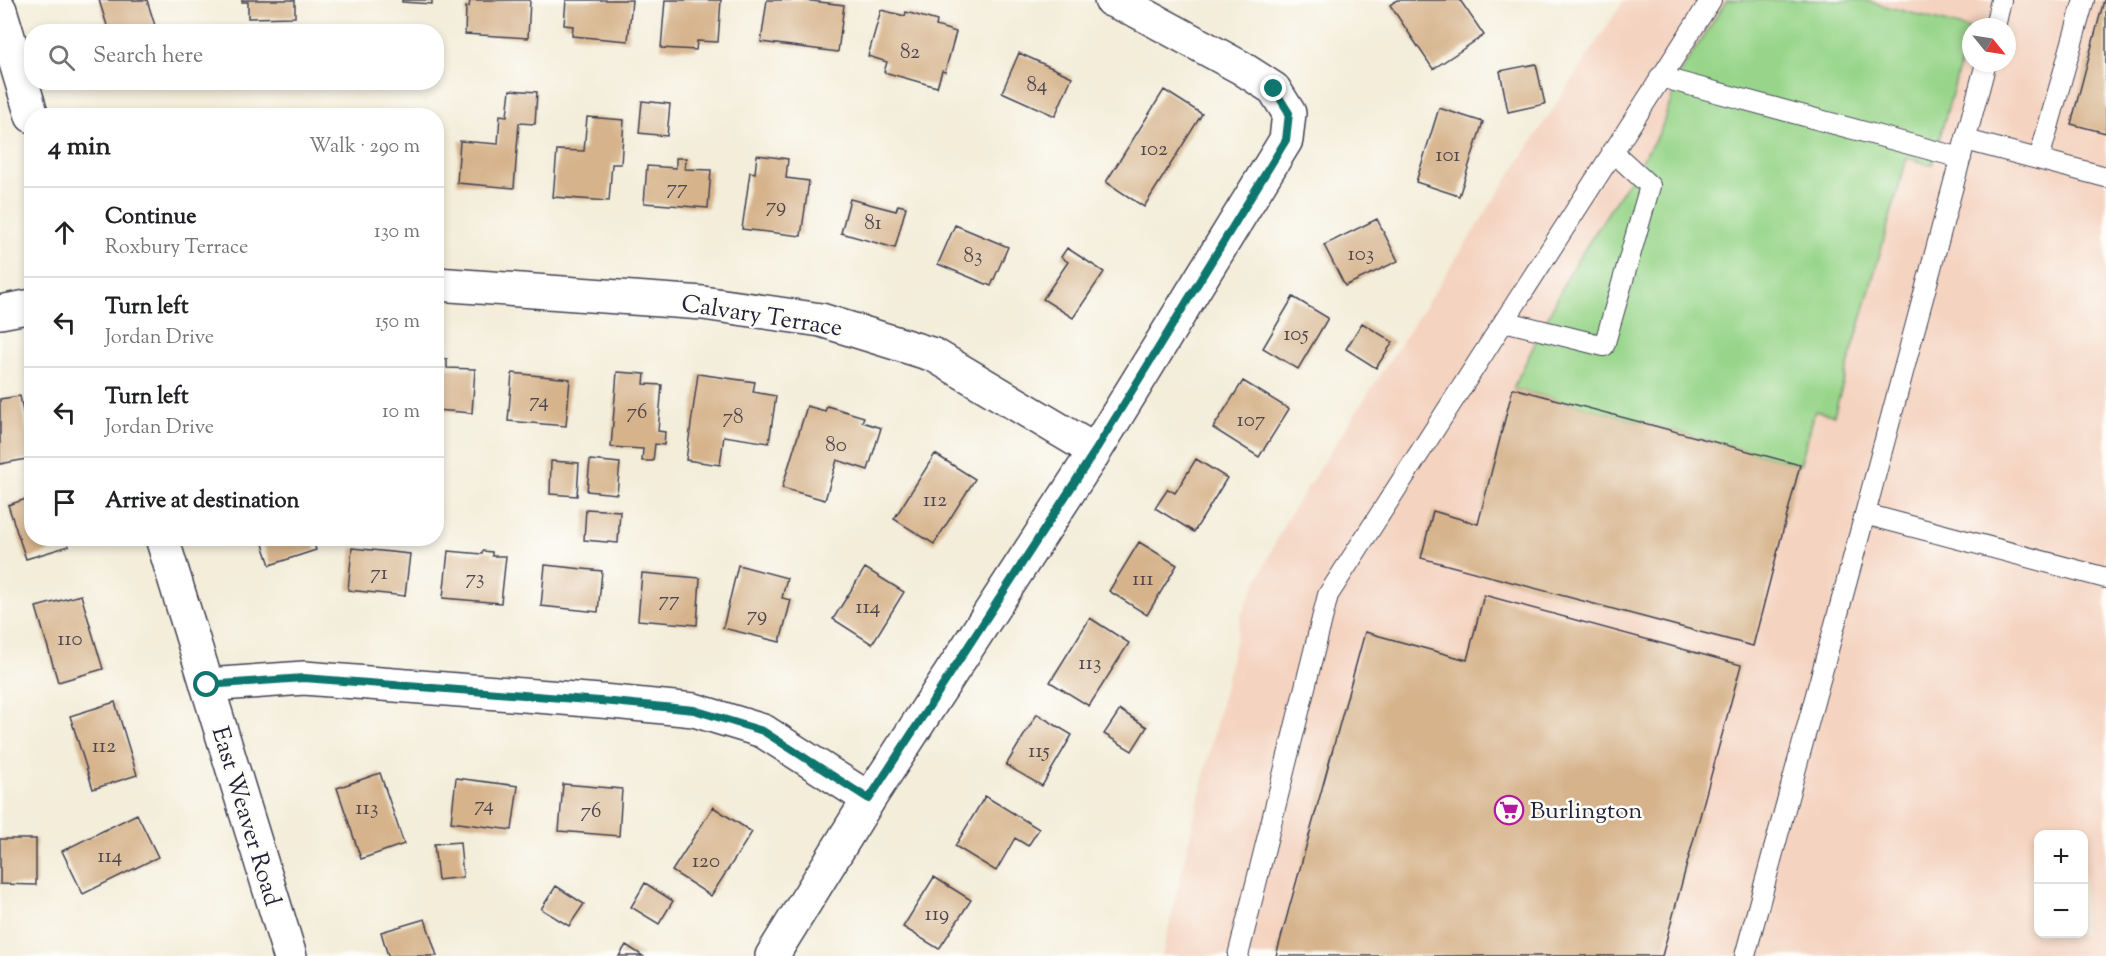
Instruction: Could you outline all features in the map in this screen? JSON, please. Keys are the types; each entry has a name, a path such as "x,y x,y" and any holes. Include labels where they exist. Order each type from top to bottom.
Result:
{"street":[{"path":"772,956 869,799 1095,451 1286,140 1289,113 1274,89 1240,67 1137,11 1111,0"},
{"path":"0,10 24,90"},
{"path":"24,90 30,108"},
{"name":"Calvary Terrace","path":"444,285 703,303 821,320 934,355 1095,451"},
{"path":"0,312 24,308"},
{"name":"East Weaver Road","path":"164,546 290,956"},
{"path":"207,685 304,678 694,710 763,731 869,799"}],"lane":[{"path":"1238,956 1328,595 1711,0"},
{"path":"1997,18 2001,0"},
{"path":"2039,159 2084,0"},
{"path":"1745,956 1984,72"},
{"path":"1660,78 1963,149 2039,159 2106,177"},
{"path":"1504,321 1604,346 1650,186 1612,152"},
{"path":"1865,514 2106,578"}],"shaded area":[{"path":"1624,0 2106,0 2106,956 1162,956 1242,613 1286,520"}],"green space":[{"path":"1727,0 1863,0 1962,27 1962,58 1932,165 1907,158 1834,415 1815,411 1800,465 1513,388 1571,270 1660,132 1681,71"}],"building":[{"path":"99,0 147,0 154,24 106,24"},
{"path":"242,0 295,0 295,17 248,18 248,2 242,2"},
{"path":"402,0 432,0 432,4 402,2"},
{"path":"470,0 530,0 528,38 465,34 466,7 469,7"},
{"path":"566,0 632,0 628,41 572,36 573,26 564,25"},
{"path":"665,0 721,0 718,42 697,41 696,50 661,48"},
{"path":"767,0 803,0 844,5 838,52 761,42"},
{"path":"1397,0 1460,0 1484,35 1433,69 1390,5"},
{"path":"2104,0 2106,0 2106,133 2071,124"},
{"path":"881,10 905,16 906,12 937,21 936,26 956,32 945,72 942,71 937,87 884,72 887,62 868,56"},
{"path":"1019,53 1072,77 1055,116 1002,92"},
{"path":"1536,64 1545,104 1508,112 1500,71"},
{"path":"510,90 537,92 535,124 519,123 514,188 457,183 460,141 498,144 500,115 507,116"},
{"path":"1164,90 1202,114 1144,207 1106,182"},
{"path":"642,101 670,104 667,136 639,133"},
{"path":"1439,108 1483,122 1459,196 1416,182"},
{"path":"587,117 624,120 621,164 612,164 609,201 553,197 557,150 584,151"},
{"path":"757,155 788,159 786,178 809,181 801,236 742,229 750,172 755,173"},
{"path":"676,158 686,158 685,169 711,170 708,208 644,203 647,166 676,168"},
{"path":"850,199 896,211 898,205 906,207 895,248 841,233"},
{"path":"1377,219 1398,261 1345,286 1324,245"},
{"path":"955,225 1008,247 991,286 938,264"},
{"path":"1067,248 1104,272 1073,318 1043,299 1068,262 1061,257"},
{"path":"1293,297 1328,318 1298,369 1263,348"},
{"path":"1362,323 1393,342 1376,368 1346,349"},
{"path":"444,359 447,359 447,368 475,369 472,413 444,411"},
{"path":"617,372 645,374 644,384 662,385 658,431 665,432 664,445 655,444 653,461 642,461 643,449 611,447"},
{"path":"512,373 570,379 566,426 508,421"},
{"path":"698,374 755,382 753,392 776,396 769,443 724,436 720,465 686,460"},
{"path":"1243,381 1289,409 1259,457 1213,428"},
{"path":"1513,388 1800,465 1753,646 1421,558 1433,511 1478,524"},
{"path":"20,396 24,417 24,460 0,464 0,399"},
{"path":"807,406 825,411 827,406 864,417 862,422 881,428 868,470 837,460 825,500 782,488"},
{"path":"935,454 975,479 934,544 894,519"},
{"path":"1196,459 1227,478 1194,532 1155,508 1168,489 1175,493"},
{"path":"590,460 620,463 617,494 587,491"},
{"path":"551,461 579,463 577,496 550,494"},
{"path":"24,500 24,546 69,546 26,559 8,505"},
{"path":"586,509 620,511 618,543 584,540"},
{"path":"1139,542 1177,565 1147,615 1109,591"},
{"path":"264,546 315,546 316,550 270,565"},
{"path":"352,548 410,554 405,596 348,590"},
{"path":"448,551 482,554 483,551 492,552 492,556 506,556 501,603 443,598"},
{"path":"545,565 602,571 598,612 541,606"},
{"path":"738,565 787,578 782,598 791,600 780,642 723,628"},
{"path":"865,568 904,592 872,644 833,619"},
{"path":"642,573 700,578 697,625 638,620"},
{"path":"81,595 103,669 58,682 36,607"},
{"name":"Burlington","path":"1484,595 1741,665 1662,956 1276,956 1365,632 1467,660"},
{"path":"1090,618 1129,643 1089,706 1050,682"},
{"path":"115,702 137,775 93,789 70,716"},
{"path":"1120,710 1147,727 1132,751 1104,734"},
{"path":"1037,714 1072,735 1042,786 1006,765"},
{"path":"380,773 404,844 361,859 337,788"},
{"path":"456,778 518,786 512,830 451,822"},
{"path":"563,784 622,789 619,836 559,831"},
{"path":"985,796 1039,829 1028,846 1015,838 996,871 955,846"},
{"path":"713,807 752,832 711,896 672,871"},
{"path":"137,814 158,857 83,894 62,851"},
{"path":"0,839 36,839 36,885 0,884"},
{"path":"460,842 463,877 438,880 434,844"},
{"path":"934,877 971,900 939,949 903,927"},
{"path":"645,883 673,901 659,924 631,907"},
{"path":"556,886 584,904 569,926 541,909"},
{"path":"425,919 437,956 388,956 381,932"},
{"path":"626,945 643,956 619,956"}],"place":[{"name":"Burlington","path":"1509,810"}],"route":[{"path":"207,685 304,678 694,710 763,731 869,799 1095,451 1286,140 1289,113 1274,89"}]}
